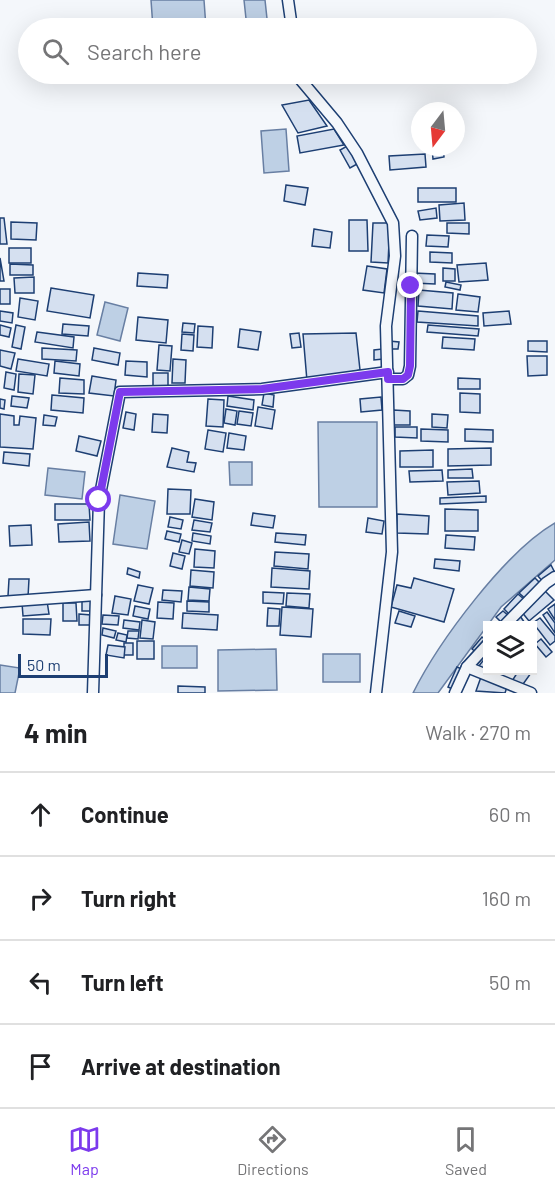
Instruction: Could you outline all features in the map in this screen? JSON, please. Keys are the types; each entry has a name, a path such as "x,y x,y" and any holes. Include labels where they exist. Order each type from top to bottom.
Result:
{"street":[{"path":"288,0 291,18"},
{"path":"304,84 337,123 357,153 393,223 395,256 386,326 392,552 376,693"},
{"path":"93,693 99,500 120,392 262,389 388,375 403,379 408,375 410,366 412,236"},
{"path":"509,621 546,583 555,577"},
{"path":"0,602 96,595"},
{"path":"455,693 467,667 483,649"},
{"path":"467,667 531,693"}],"water":[{"path":"151,0 204,0 205,18 152,18"},
{"path":"244,0 265,0 267,18 246,18"},
{"path":"286,129 289,171 264,173 261,131"},
{"path":"105,302 128,308 120,341 97,335"},
{"path":"318,422 377,422 377,507 319,507"},
{"path":"229,462 252,462 252,485 230,485"},
{"path":"48,468 85,472 82,499 45,495"},
{"path":"120,495 155,501 147,549 113,544"},
{"path":"555,523 555,560 501,607 491,621 483,621 483,632 438,693 413,693 439,649 475,599 515,554"},
{"path":"162,646 197,646 197,668 162,668"},
{"path":"276,649 277,690 218,691 218,650"},
{"path":"323,654 360,654 360,682 323,682"},
{"path":"0,665 20,668 15,693 0,693"}],"building":[{"path":"309,100 327,126 298,133 282,105"},
{"path":"334,129 344,145 300,153 297,136"},
{"path":"349,145 359,163 350,168 340,150"},
{"path":"389,156 425,156 426,167 390,170"},
{"path":"286,185 308,188 305,205 284,201"},
{"path":"418,188 456,188 456,202 418,202"},
{"path":"464,203 465,220 440,221 439,205"},
{"path":"436,208 437,218 420,220 418,211"},
{"path":"0,218 4,218 7,244 0,244"},
{"path":"349,220 367,220 368,251 349,251"},
{"path":"11,222 37,223 36,240 11,239"},
{"path":"373,223 390,223 388,263 371,262"},
{"path":"447,223 469,223 469,234 447,233"},
{"path":"314,229 332,232 330,248 312,246"},
{"path":"427,235 449,236 448,247 426,246"},
{"path":"9,248 31,248 31,263 9,263"},
{"path":"430,252 452,253 452,263 430,262"},
{"path":"0,258 4,281 0,281"},
{"path":"486,263 488,280 459,282 457,265"},
{"path":"10,264 33,265 33,275 10,275"},
{"path":"367,266 387,269 384,293 363,290"},
{"path":"443,268 455,269 455,281 443,281"},
{"path":"138,273 168,275 167,288 137,286"},
{"path":"413,273 435,274 435,284 413,283"},
{"path":"34,277 34,293 15,293 14,278"},
{"path":"446,282 461,285 460,290 445,287"},
{"path":"51,288 94,295 90,318 47,311"},
{"path":"0,289 10,289 10,304 0,304"},
{"path":"419,290 453,293 452,309 418,306"},
{"path":"458,294 480,297 478,312 456,310"},
{"path":"20,298 38,301 35,320 18,317"},
{"path":"0,311 13,313 12,323 0,321"},
{"path":"418,311 478,316 478,326 417,322"},
{"path":"509,311 511,324 484,326 483,313"},
{"path":"138,317 168,320 166,343 136,340"},
{"path":"183,323 195,324 194,333 182,332"},
{"path":"63,324 89,326 88,336 62,334"},
{"path":"0,325 11,328 9,337 0,335"},
{"path":"16,325 25,327 21,349 12,347"},
{"path":"428,325 479,329 478,336 427,332"},
{"path":"198,326 213,327 212,348 197,347"},
{"path":"240,329 261,332 258,350 238,347"},
{"path":"37,332 74,337 73,348 35,342"},
{"path":"299,333 301,347 292,348 290,334"},
{"path":"356,333 360,370 307,381 303,334"},
{"path":"182,334 194,335 193,351 181,350"},
{"path":"443,337 475,339 474,350 442,348"},
{"path":"389,341 399,342 398,349 389,349"},
{"path":"528,341 547,341 547,352 528,351"},
{"path":"159,345 172,346 170,371 157,370"},
{"path":"42,348 77,350 76,361 42,359"},
{"path":"94,348 120,353 118,365 92,360"},
{"path":"382,349 383,359 374,360 374,350"},
{"path":"0,350 15,353 11,369 0,366"},
{"path":"527,356 547,356 547,375 528,376"},
{"path":"18,359 49,364 47,376 16,371"},
{"path":"173,359 186,360 185,383 172,383"},
{"path":"55,361 80,364 79,376 54,373"},
{"path":"126,361 147,362 147,377 125,375"},
{"path":"6,372 16,374 14,390 4,388"},
{"path":"153,373 168,373 168,387 153,386"},
{"path":"19,374 35,375 33,394 18,392"},
{"path":"92,376 116,380 114,396 89,393"},
{"path":"60,378 84,380 84,394 59,393"},
{"path":"458,378 480,379 480,389 458,389"},
{"path":"264,393 274,395 273,407 262,405"},
{"path":"460,393 480,394 480,413 460,412"},
{"path":"52,395 84,398 83,413 51,410"},
{"path":"12,396 29,398 27,408 11,406"},
{"path":"228,396 254,400 253,410 227,406"},
{"path":"381,397 382,410 361,412 360,399"},
{"path":"0,399 5,400 4,409 0,408"},
{"path":"208,399 224,400 223,427 206,426"},
{"path":"258,407 275,410 272,429 255,426"},
{"path":"226,409 237,411 235,425 224,423"},
{"path":"393,410 410,411 410,425 393,425"},
{"path":"239,411 253,413 251,426 237,424"},
{"path":"126,412 136,414 134,430 123,428"},
{"path":"0,414 14,416 14,425 19,425 20,416 36,418 33,449 0,447"},
{"path":"153,414 168,415 167,433 152,432"},
{"path":"432,414 448,415 447,428 432,427"},
{"path":"44,415 57,417 55,426 43,425"},
{"path":"395,427 417,427 417,438 395,437"},
{"path":"421,429 448,430 448,442 421,441"},
{"path":"465,429 493,430 493,442 465,441"},
{"path":"208,430 226,433 223,452 205,449"},
{"path":"229,433 246,436 244,450 227,448"},
{"path":"79,436 101,441 97,456 76,451"},
{"path":"172,448 189,452 187,462 196,463 194,472 167,467"},
{"path":"491,448 491,465 448,466 448,449"},
{"path":"433,450 433,467 400,467 400,451"},
{"path":"4,452 30,454 29,466 3,463"},
{"path":"472,469 473,478 448,478 448,470"},
{"path":"442,470 443,481 410,482 409,471"},
{"path":"479,481 480,493 448,495 447,482"},
{"path":"168,489 191,490 190,514 167,514"},
{"path":"486,496 486,502 440,504 440,498"},
{"path":"195,499 214,502 212,520 192,517"},
{"path":"55,504 89,504 90,520 55,520"},
{"path":"445,509 478,510 478,531 445,531"},
{"path":"253,513 275,516 273,528 251,525"},
{"path":"397,514 429,516 428,534 397,533"},
{"path":"170,517 183,520 181,529 168,527"},
{"path":"368,518 384,521 382,534 366,532"},
{"path":"194,520 212,523 210,532 192,530"},
{"path":"89,522 90,541 59,542 58,524"},
{"path":"31,525 32,545 10,546 9,526"},
{"path":"167,531 181,534 179,542 165,539"},
{"path":"193,533 211,536 210,544 192,541"},
{"path":"276,533 306,535 305,545 275,542"},
{"path":"446,535 475,537 474,550 445,548"},
{"path":"182,540 192,543 189,554 179,552"},
{"path":"195,549 215,551 214,568 194,567"},
{"path":"275,552 309,554 308,569 274,566"},
{"path":"173,553 185,556 182,569 170,566"},
{"path":"435,559 460,561 459,571 434,568"},
{"path":"551,565 555,573 544,583 538,576"},
{"path":"128,568 140,572 139,578 127,574"},
{"path":"272,568 310,571 309,589 271,587"},
{"path":"191,570 214,572 213,588 190,586"},
{"path":"414,578 454,589 444,622 391,607 397,585 411,588"},
{"path":"535,578 542,585 527,600 519,593"},
{"path":"9,579 29,579 28,597 8,596"},
{"path":"138,585 153,588 149,604 134,601"},
{"path":"189,587 210,589 209,601 188,600"},
{"path":"163,590 182,591 181,602 162,600"},
{"path":"545,591 554,600 529,621 521,611"},
{"path":"263,592 284,593 283,604 263,603"},
{"path":"287,593 310,594 309,608 286,606"},
{"path":"518,594 526,601 511,616 504,609"},
{"path":"115,596 131,599 128,615 112,613"},
{"path":"82,597 93,597 92,611 82,611"},
{"path":"47,601 49,614 23,616 22,603"},
{"path":"187,601 209,602 209,612 187,611"},
{"path":"158,602 174,603 173,619 157,618"},
{"path":"63,603 76,603 77,621 63,621"},
{"path":"555,604 555,620 548,609"},
{"path":"135,606 150,609 148,619 133,616"},
{"path":"282,607 313,609 311,637 280,635"},
{"path":"268,608 280,609 279,626 267,626"},
{"path":"399,611 415,616 411,627 395,623"},
{"path":"503,611 510,617 506,621 500,621 496,617"},
{"path":"547,612 555,623 555,633 543,615"},
{"path":"183,613 218,615 217,630 182,628"},
{"path":"79,614 91,615 91,625 79,625"},
{"path":"103,615 119,616 118,625 102,624"},
{"path":"540,618 555,636 555,641 550,645 537,628 536,621"},
{"path":"23,619 51,619 50,635 23,634"},
{"path":"124,620 140,622 139,630 123,628"},
{"path":"142,620 155,622 153,639 140,638"},
{"path":"103,628 116,631 114,638 102,635"},
{"path":"128,631 139,631 138,639 127,638"},
{"path":"118,633 127,635 126,642 116,640"},
{"path":"483,638 483,648 478,654 472,649"},
{"path":"541,639 552,652 546,657 537,646 537,642"},
{"path":"137,641 154,641 154,659 137,659"},
{"path":"124,643 133,643 133,655 124,655"},
{"path":"108,645 125,647 124,658 106,655"},
{"path":"483,661 483,671 478,667"},
{"path":"457,667 464,670 455,690 448,687"},
{"path":"516,675 530,675 521,687 512,681"},
{"path":"481,677 507,687 505,693 476,691"},
{"path":"178,686 205,687 205,693 178,693"}],"route":[{"path":"99,500 120,392 262,389 388,372 388,379 403,379 408,375 410,366 411,286"}]}
